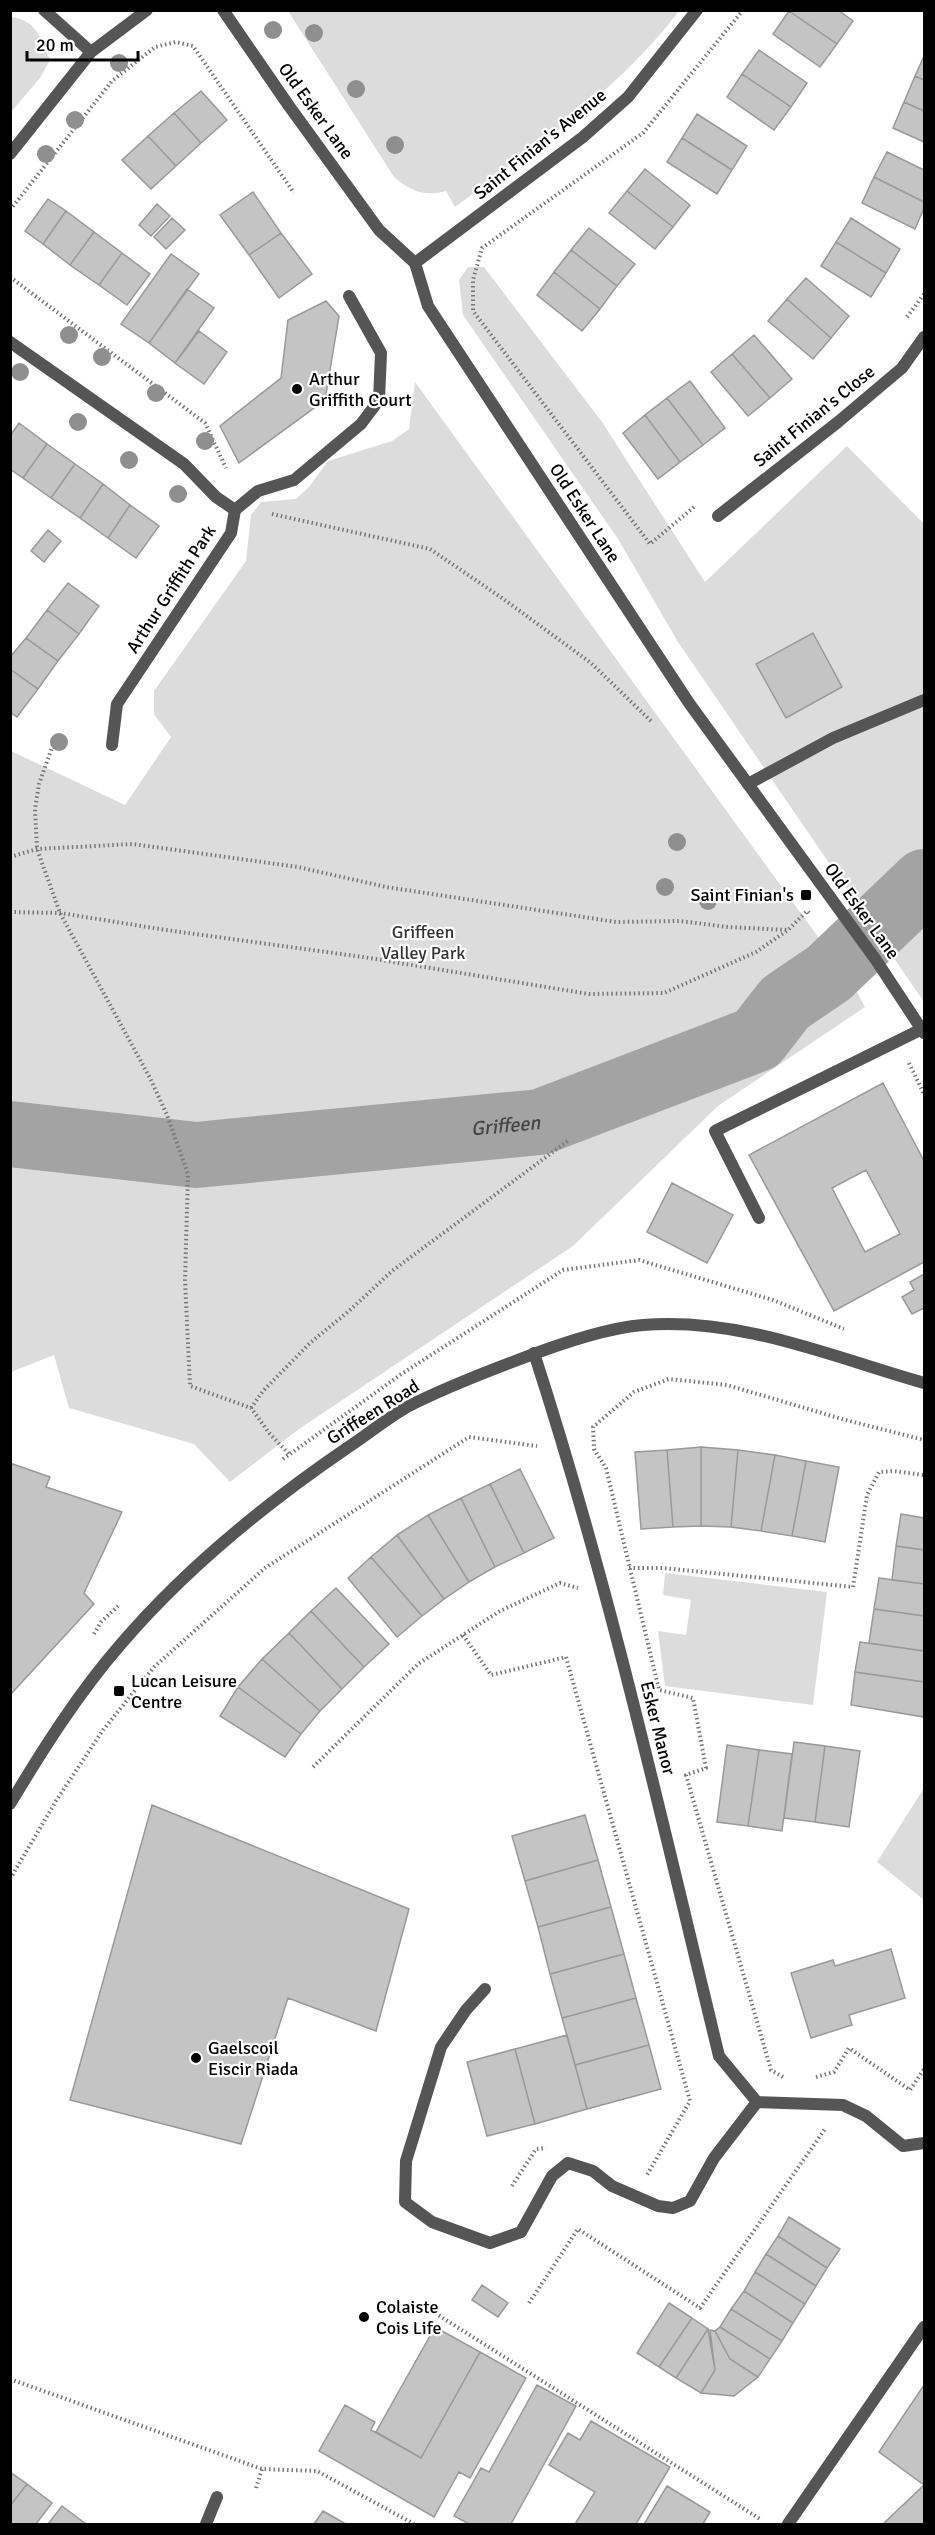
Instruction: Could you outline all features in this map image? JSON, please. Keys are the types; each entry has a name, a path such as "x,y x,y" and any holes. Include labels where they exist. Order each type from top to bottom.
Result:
{"street":[{"path":"44,10 91,52"},
{"path":"10,154 91,52 147,10"},
{"name":"Old Esker Lane","path":"223,10 379,230 415,263 428,306 689,703 876,960 923,1031"},
{"name":"Saint Finian's Avenue","path":"415,263 583,137 627,97 697,10"},
{"path":"235,510 258,491 294,480 361,424 379,400 381,353 349,296"},
{"name":"Saint Finian's Close","path":"718,516 838,422 902,368 924,337"},
{"name":"Arthur Griffith Park","path":"10,342 184,464 216,497 235,510 231,533 117,704 112,745"},
{"path":"748,784 833,738 924,700"},
{"path":"759,1218 715,1131 923,1031"},
{"name":"Griffeen Road","path":"10,1804 75,1703 119,1646 156,1604 197,1566 304,1477 405,1408 472,1377 534,1353 594,1335 641,1325 689,1324 760,1334 924,1383"},
{"name":"Esker Manor","path":"534,1353 561,1437 623,1661 719,2056 757,2102"},
{"path":"485,1989 466,2010 441,2047 406,2161 405,2202 432,2222 490,2243 521,2232 552,2176 568,2163 593,2171 612,2186 657,2206 673,2208 690,2201 714,2158 757,2102 843,2105 866,2116 903,2146 924,2143"},
{"path":"788,2524 924,2327"},
{"path":"206,2524 217,2498"}],"path":[{"path":"10,210 112,81 155,47 176,42 193,46 294,193"},
{"path":"482,248 473,280 473,311 650,544 696,506"},
{"path":"10,277 206,423 230,478"},
{"path":"905,321 924,294"},
{"path":"263,512 430,549 591,663 653,723"},
{"path":"53,745 39,784 35,809 38,849 60,913 150,1078 188,1174 185,1280 190,1386 251,1408 270,1434 290,1454"},
{"path":"10,857 38,849 133,844 298,867 386,887 616,922 680,921 728,927 788,930"},
{"path":"10,912 60,913 363,957 589,994 664,993 756,952 788,930 807,911"},
{"path":"251,1408 263,1391 310,1343 350,1311 392,1271 569,1140"},
{"path":"791,2081 771,2070 686,1775 706,1768 693,1698 659,1690 606,1468 594,1449 593,1427 634,1392 669,1378 727,1385 842,1419 924,1440"},
{"path":"10,1879 56,1801 103,1730 154,1667 265,1568 469,1437 537,1446 541,1454"},
{"path":"629,1568 663,1568 853,1587 867,1495 879,1472 893,1470 924,1475"},
{"path":"313,1767 418,1664 500,1611 560,1583 579,1588 584,1587"},
{"path":"464,1635 491,1675 566,1657 690,2101 648,2175 639,2170"},
{"path":"814,2077 834,2072 849,2048 910,2090 924,2069"},
{"path":"529,2303 578,2229 700,2308 825,2128"},
{"path":"512,2186 536,2150 547,2147"},
{"path":"435,2313 760,2519"},
{"path":"10,2379 262,2469 317,2471 414,2524"},
{"path":"256,2488 262,2469"}],"green space":[{"path":"288,11 679,11 630,67 602,92 545,140 455,207 446,191 418,192 394,177"},
{"path":"11,17 32,26 50,60 40,78 11,112"},
{"path":"468,267 484,267 602,422 705,582 847,446 924,524 924,1002 678,642 618,539 463,315 459,280"},
{"name":"Griffeen Valley Park","path":"415,382 853,985 865,1007 718,1106 573,1246 299,1429 230,1482 194,1444 69,1408 54,1355 11,1372 11,751 125,805 171,737 154,714 154,691 246,561 251,515 261,502 296,499 309,487 328,461 392,441 409,429"},
{"path":"665,1573 827,1592 813,1705 665,1686 658,1631 686,1635 691,1600 663,1595"},
{"path":"924,1788 924,1900 877,1862"}],"building":[{"path":"838,10 853,21 837,44 789,11"},
{"path":"789,11 837,44 820,67 773,34"},
{"path":"759,50 807,83 791,107 742,74"},
{"path":"924,56 924,80 915,76"},
{"path":"742,74 791,107 774,130 727,97"},
{"path":"915,76 924,80 924,111 904,102"},
{"path":"201,91 227,120 201,143 174,113"},
{"path":"904,102 924,111 924,142 893,128"},
{"path":"174,113 201,143 176,166 148,136"},
{"path":"697,114 747,146 732,170 682,138"},
{"path":"148,136 176,166 151,189 122,160"},
{"path":"682,138 732,170 717,194 667,162"},
{"path":"887,152 924,170 924,202 874,177"},
{"path":"645,169 690,205 673,227 627,191"},
{"path":"874,177 924,202 924,208 915,229 862,203"},
{"path":"627,191 673,227 655,249 609,213"},
{"path":"253,192 281,233 249,255 220,215"},
{"path":"48,199 66,211 43,244 25,231"},
{"path":"157,204 170,216 151,236 139,225"},
{"path":"66,211 94,232 70,265 43,244"},
{"path":"172,218 185,230 166,249 154,237"},
{"path":"851,218 900,249 886,273 836,242"},
{"path":"589,228 635,264 617,286 571,250"},
{"path":"94,232 122,253 99,285 70,265"},
{"path":"281,233 312,274 279,298 249,255"},
{"path":"836,242 886,273 871,297 821,266"},
{"path":"571,250 617,286 600,309 554,272"},
{"path":"122,253 150,274 127,305 99,285"},
{"path":"171,254 199,274 149,343 121,324"},
{"path":"554,272 600,309 582,331 537,295"},
{"path":"806,278 849,316 831,338 787,299"},
{"path":"187,289 214,308 175,363 149,343"},
{"path":"787,299 831,338 813,359 768,321"},
{"name":"Arthur Griffith Court","path":"326,301 339,316 325,400 239,463 220,426 281,378 288,320"},
{"path":"199,331 227,352 204,384 175,363"},
{"path":"754,335 792,379 770,398 732,354"},
{"path":"732,354 770,398 748,416 711,372"},
{"path":"690,381 725,428 703,445 667,398"},
{"path":"667,398 703,445 680,462 645,415"},
{"path":"645,415 680,462 658,479 623,433"},
{"path":"19,423 47,444 23,478 10,469 10,436"},
{"path":"47,444 75,464 51,498 23,478"},
{"path":"75,464 103,484 80,518 51,498"},
{"path":"103,484 130,505 108,538 80,518"},
{"path":"130,505 159,526 136,558 108,538"},
{"path":"48,530 61,541 44,562 31,551"},
{"path":"68,583 99,606 79,634 47,610"},
{"path":"47,610 79,634 58,661 26,638"},
{"path":"813,633 842,687 786,718 756,664"},
{"path":"26,638 58,661 38,689 10,669 10,657"},
{"path":"10,669 38,689 17,717 10,712"},
{"path":"883,1083 924,1161 924,1262 834,1311 749,1155","holes":["866,1170 900,1234 865,1252 832,1188"]},
{"path":"672,1183 733,1215 707,1263 647,1232"},
{"path":"924,1274 924,1308 912,1314 902,1297 914,1290 910,1282"},
{"path":"701,1447 701,1526 673,1527 667,1450"},
{"path":"701,1447 738,1450 731,1527 701,1526"},
{"path":"667,1450 673,1527 641,1529 635,1452"},
{"path":"738,1450 775,1455 761,1531 731,1527"},
{"path":"775,1455 806,1461 792,1536 761,1531"},
{"path":"806,1461 839,1467 825,1542 792,1536"},
{"path":"10,1463 50,1477 46,1487 122,1512 84,1593 94,1604 10,1695"},
{"path":"520,1469 554,1538 524,1553 490,1484"},
{"path":"490,1484 524,1553 495,1567 461,1498"},
{"path":"461,1498 495,1567 469,1582 428,1515"},
{"path":"901,1514 924,1518 924,1550 896,1546"},
{"path":"428,1515 469,1582 444,1599 397,1535"},
{"path":"397,1535 444,1599 422,1616 371,1557"},
{"path":"896,1546 924,1550 924,1584 892,1580"},
{"path":"371,1557 422,1616 397,1637 348,1578"},
{"path":"879,1578 924,1584 924,1616 874,1609"},
{"path":"336,1588 389,1644 364,1667 311,1611"},
{"path":"874,1609 924,1616 924,1651 869,1643"},
{"path":"311,1611 364,1667 342,1689 289,1633"},
{"path":"289,1633 342,1689 320,1711 262,1659"},
{"path":"860,1642 924,1651 924,1682 855,1672"},
{"path":"262,1659 320,1711 301,1734 238,1687"},
{"path":"855,1672 924,1682 924,1717 851,1705"},
{"path":"238,1687 301,1734 285,1757 220,1716"},
{"path":"794,1742 825,1746 815,1822 784,1818"},
{"path":"727,1745 759,1750 748,1826 717,1822"},
{"path":"825,1746 860,1751 849,1827 815,1822"},
{"path":"759,1750 792,1754 782,1831 748,1826"},
{"path":"152,1805 409,1909 376,2031 288,1998 241,2144 70,2100"},
{"path":"585,1815 598,1860 525,1881 512,1836"},
{"path":"598,1860 611,1907 538,1927 525,1881"},
{"path":"611,1907 624,1954 550,1974 538,1927"},
{"path":"891,1949 905,1998 849,2015 852,2025 811,2038 791,1973 833,1960 835,1966"},
{"path":"624,1954 636,1998 562,2018 550,1974"},
{"path":"636,1998 649,2045 575,2065 562,2018"},
{"path":"567,2035 587,2109 535,2124 515,2049"},
{"path":"649,2045 661,2089 587,2109 575,2065"},
{"path":"515,2049 535,2124 487,2136 467,2062"},
{"path":"789,2217 840,2249 827,2268 778,2236"},
{"path":"778,2236 827,2268 816,2286 766,2254"},
{"path":"766,2254 816,2286 805,2304 755,2272"},
{"path":"755,2272 805,2304 793,2323 744,2291"},
{"path":"482,2285 508,2303 498,2317 472,2300"},
{"path":"744,2291 793,2323 782,2341 731,2309"},
{"path":"669,2303 692,2318 659,2367 637,2353"},
{"path":"731,2309 782,2341 770,2359 720,2327"},
{"path":"692,2318 708,2329 676,2378 659,2367"},
{"path":"435,2327 480,2352 421,2458 376,2432"},
{"path":"720,2327 770,2359 758,2377 730,2359 715,2331"},
{"path":"708,2329 715,2370 701,2393 676,2378"},
{"path":"710,2330 715,2331 730,2359 758,2377 734,2396 701,2393 715,2370"},
{"path":"480,2352 526,2378 470,2478 459,2472 434,2517 319,2451 345,2405 375,2422 371,2430 421,2458"},
{"path":"537,2385 576,2406 511,2524 469,2524 454,2516 481,2468 489,2472"},
{"path":"924,2385 924,2485 879,2452"},
{"path":"591,2421 670,2467 636,2524 575,2524 595,2492 549,2465 568,2433 580,2440"},
{"path":"10,2472 27,2484 10,2506"},
{"path":"27,2484 52,2503 36,2524 10,2524 10,2506"},
{"path":"924,2485 924,2524 883,2524"},
{"path":"667,2486 710,2512 703,2524 644,2524"},
{"path":"62,2506 86,2524 48,2524"},
{"path":"323,2511 346,2524 314,2524"}],"waterway":[{"name":"Griffeen","path":"10,1134 196,1155 540,1122 757,1039 785,1003 829,973 924,882"}],"place":[{"name":"Arthur Griffith Court","path":"297,389"},
{"name":"Saint Finian's","path":"806,895"},
{"name":"Lucan Leisure Centre","path":"119,1691"},
{"name":"Gaelscoil Eiscir Riada","path":"196,2058"},
{"name":"Colaiste Cois Life","path":"364,2317"}]}
